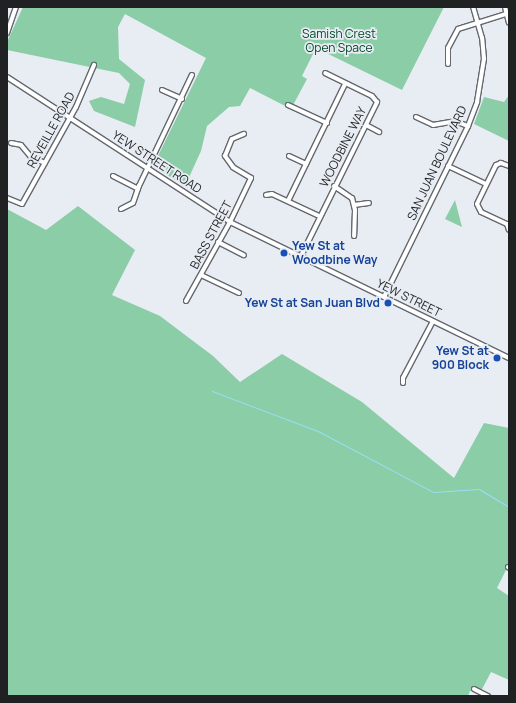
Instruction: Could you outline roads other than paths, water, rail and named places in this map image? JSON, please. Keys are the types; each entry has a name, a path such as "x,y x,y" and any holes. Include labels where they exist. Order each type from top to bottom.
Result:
{"street":[{"path":"7,33 16,7"},
{"name":"SAN JUAN BOULEVARD","path":"384,297 468,126 483,75 483,48 479,21 473,7"},
{"path":"505,7 508,13 509,23"},
{"path":"448,64 448,48 456,31 465,25 508,13"},
{"name":"REVEILLE ROAD","path":"7,198 22,204 69,117 76,107 94,65"},
{"name":"WOODBINE WAY","path":"301,256 319,216 366,125 377,100 325,73"},
{"path":"120,209 133,203 138,189 182,99 192,75"},
{"name":"YEW STREET ROAD","path":"7,77 230,222 301,256"},
{"path":"288,201 345,84"},
{"path":"162,90 182,99"},
{"path":"288,105 327,123"},
{"path":"416,117 433,125 455,120 468,126"},
{"path":"366,125 379,132"},
{"name":"BASS STREET","path":"186,300 230,222 251,178 233,167 225,156 232,139 244,134"},
{"path":"11,143 21,145 31,157 45,163"},
{"path":"289,156 306,164"},
{"path":"509,166 498,163 478,202 478,208 508,223 509,230"},
{"path":"448,166 486,184"},
{"path":"113,176 138,189"},
{"path":"334,186 348,193 354,205 354,236"},
{"path":"266,195 272,194 319,216"},
{"path":"354,205 369,204"},
{"path":"218,242 244,255"},
{"name":"YEW STREET","path":"301,256 509,358"},
{"path":"201,275 239,293"},
{"path":"403,383 402,378 433,321"},
{"path":"474,689 488,696"}],"waterway":[{"path":"212,391 318,431 433,492 479,489 509,507"}],"place":[{"name":"Yew St at Woodbine Way","path":"284,253"},
{"name":"Yew St at San Juan Blvd","path":"388,303"},
{"name":"Yew St at 900 Block","path":"497,358"}],"park label":[{"name":"Samish Crest Open Space","path":"339,41"}]}
